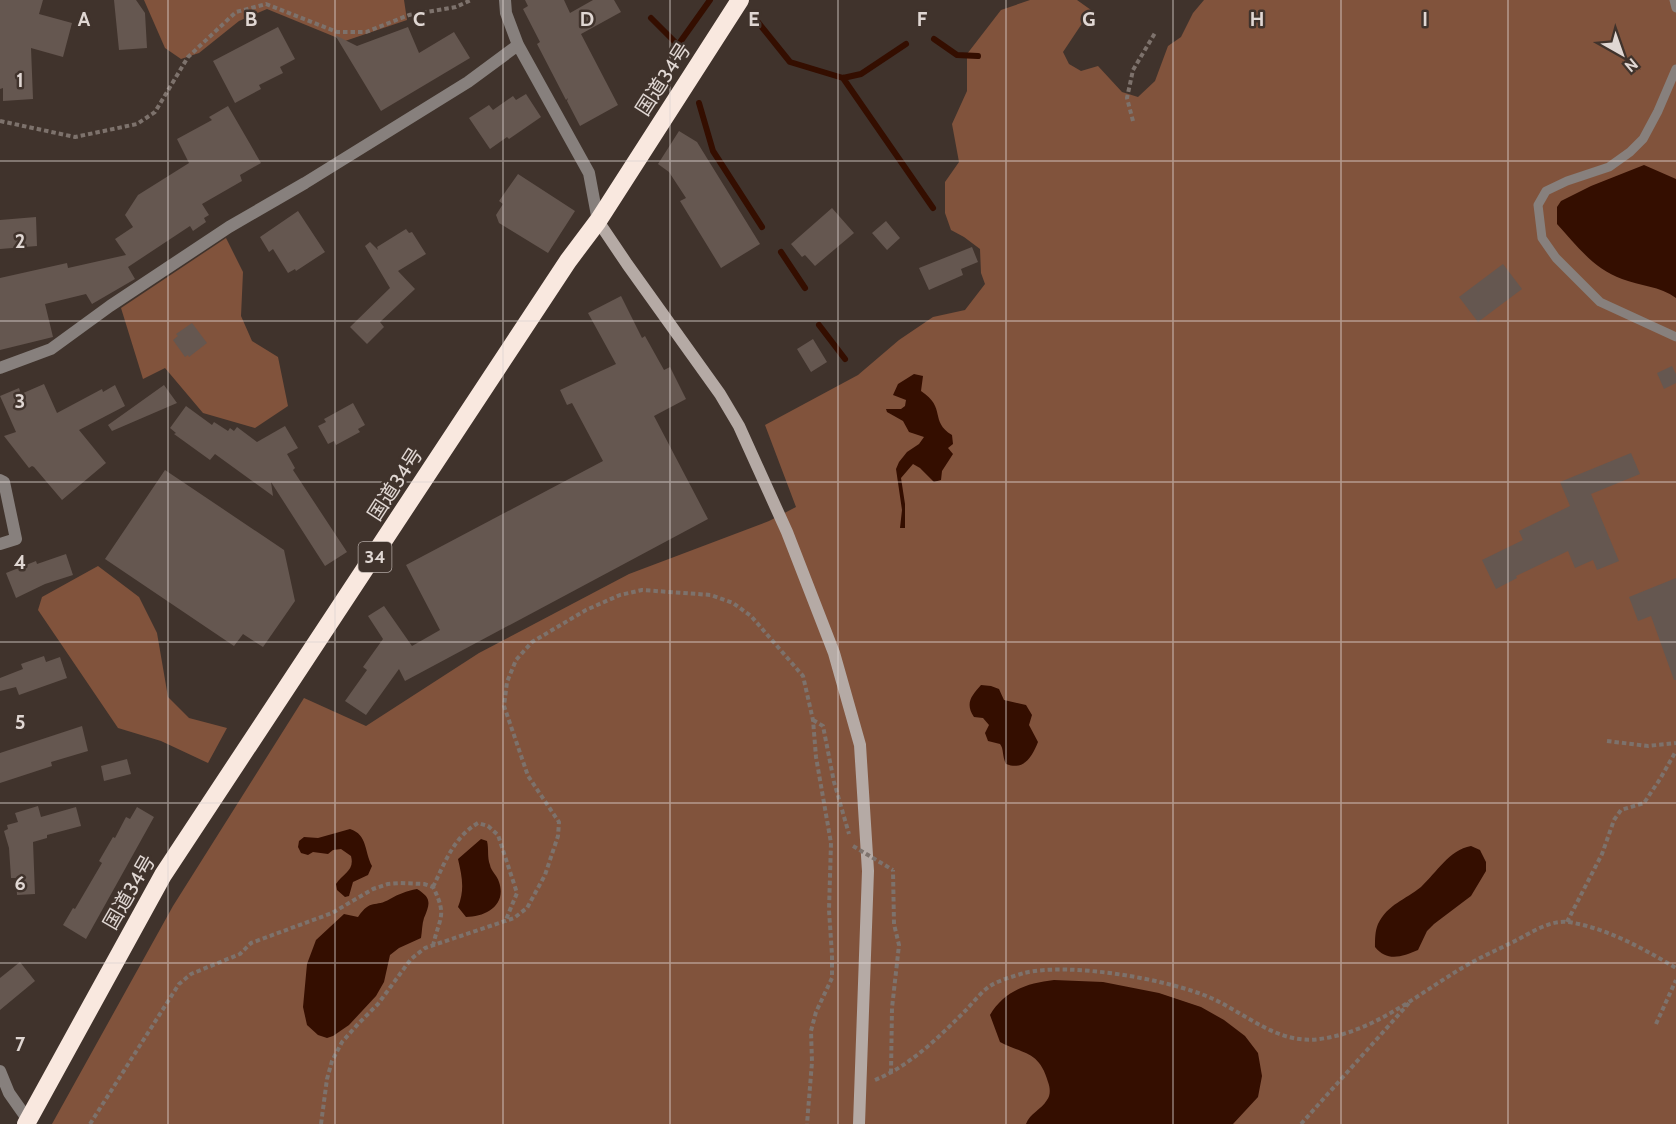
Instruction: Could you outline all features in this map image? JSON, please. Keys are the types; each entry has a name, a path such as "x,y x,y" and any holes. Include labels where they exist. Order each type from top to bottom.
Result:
{"highway":[{"name":"国道34号","path":"27,1122 163,875 562,271 598,221 740,0"}],"street":[{"path":"505,0 506,13 518,45 589,173 598,221 720,394 739,426 787,532 834,653 860,745 868,871 860,1124"},
{"path":"0,368 51,349 110,306 229,227 306,183 468,82 518,45"},
{"path":"0,480 4,482 16,539 0,544"},
{"path":"0,1071 9,1093 27,1122"}],"lane":[{"path":"1674,0 1676,8"},
{"path":"1676,69 1643,139 1630,152 1609,167 1567,181 1546,191 1538,205 1542,238 1556,258 1600,302 1676,338"}],"path":[{"path":"0,121 75,136 137,124 155,112 188,57 236,12 266,4 337,32 366,32 409,15 456,7 471,0"},
{"path":"1133,121 1127,98 1133,70 1155,33"},
{"path":"321,1124 327,1079 332,1061 342,1042 378,1004 411,959 425,948 514,918 527,908 545,875 558,836 559,822 528,776 504,706 507,682 516,660 532,642 586,610 642,590 711,595 733,603 751,616 803,676 813,720 816,757 831,843 829,910 832,978 816,1012 811,1031 812,1062 807,1124"},
{"path":"813,720 823,726 834,782 853,846 893,870 894,924 898,945 892,1008 891,1073"},
{"path":"1607,741 1648,746 1676,743"},
{"path":"1567,922 1602,854 1614,819 1621,810 1644,803 1676,751"},
{"path":"433,887 460,836 478,822 488,826 498,835 517,893 505,922"},
{"path":"90,1124 179,984 191,974 240,954 251,943 332,913 373,889 388,884 424,884 433,887 441,905 441,922 433,946"},
{"path":"861,1086 891,1073 936,1040 991,985 1025,973 1066,969 1175,985 1212,998 1255,1024 1285,1037 1317,1040 1343,1035 1372,1023 1458,970 1541,928 1557,923 1567,922 1607,932 1676,968"},
{"path":"1656,1024 1676,980"},
{"path":"1301,1124 1412,1000"}],"shaded area":[{"path":"144,0 404,0 407,20 345,41 267,9 239,21 199,53 181,59 165,48"},
{"path":"1030,0 1077,0 1091,10 1063,52 1069,64 1081,71 1098,66 1122,92 1138,97 1155,81 1168,46 1181,37 1193,13 1204,0 1676,0 1676,1124 52,1124 173,906 304,698 366,726 479,653 629,574 769,521 796,507 765,425 858,375 899,340 933,317 965,310 985,284 981,273 980,249 951,230 945,213 945,182 959,162 952,124 967,91 967,54 1001,10"},
{"path":"1644,165 1676,179 1676,298 1657,289 1612,275 1586,256 1557,224 1557,207 1561,201 1591,186"},
{"path":"226,238 243,272 241,316 252,341 278,357 288,406 255,428 203,413 165,368 143,379 121,308"},
{"path":"914,374 923,376 921,391 934,403 941,425 952,435 953,444 948,448 953,454 942,471 941,480 934,482 913,464 901,478 905,504 905,528 900,528 902,510 896,469 907,452 919,444 924,437 909,432 903,421 887,412 886,409 901,409 905,406 906,400 893,395 898,384"},
{"path":"98,566 139,597 157,633 168,697 189,718 227,728 208,763 161,741 118,728 38,610 42,597"},
{"path":"981,685 999,689 1004,700 1026,705 1032,715 1029,725 1038,742 1030,757 1018,766 1006,764 1000,744 988,741 985,733 989,725 983,718 974,717 971,712 970,700"},
{"path":"350,829 363,839 372,866 368,875 353,882 349,896 345,897 337,890 336,884 350,869 351,856 341,849 333,850 328,854 313,852 308,855 301,853 298,847 299,841 304,837 318,838"},
{"path":"481,839 487,841 489,862 499,882 500,897 493,908 487,912 466,917 458,907 462,877 458,859"},
{"path":"1471,846 1480,850 1486,862 1486,871 1471,896 1427,931 1418,950 1395,957 1380,952 1375,947 1376,932 1382,917 1397,903 1421,887 1456,852"},
{"path":"417,889 425,895 428,902 421,938 399,948 390,955 384,982 376,996 349,1025 327,1038 318,1035 307,1025 303,1007 307,964 316,940 344,914 358,917 370,905 385,902"},
{"path":"1054,980 1103,982 1159,993 1201,1007 1224,1020 1245,1036 1258,1053 1262,1076 1258,1097 1233,1124 1026,1124 1048,1098 1049,1084 1040,1064 1035,1059 1000,1042 990,1015 1009,994 1035,983"}],"building":[{"path":"0,0 43,0 39,14 72,23 63,57 31,48 33,99 3,101 3,88 0,89"},
{"path":"114,0 136,0 145,13 147,48 119,50"},
{"path":"525,0 564,0 570,13 593,0 614,0 621,12 581,34 618,105 580,126 567,101 568,98 566,100 537,44 540,42 523,9 528,6"},
{"path":"278,27 295,59 280,67 283,73 259,85 261,89 235,103 213,61"},
{"path":"408,27 419,53 454,32 470,58 381,111 335,35 357,46"},
{"path":"526,94 541,117 490,149 469,118 489,105 493,110 513,96 516,100"},
{"path":"228,106 261,163 240,175 242,181 202,204 209,215 204,218 206,222 193,231 190,226 128,267 135,279 92,304 86,294 45,304 53,337 0,350 0,278 67,263 68,268 126,255 115,239 133,227 125,215 138,195 189,163 177,139 212,120 209,117"},
{"path":"679,131 697,142 760,244 721,268 680,201 686,198 669,172 658,164"},
{"path":"518,174 575,211 548,253 499,223 496,215 503,204 499,201"},
{"path":"832,208 854,233 815,266 805,255 802,257 791,244"},
{"path":"298,211 325,252 296,271 295,269 288,273 273,249 269,252 260,237"},
{"path":"36,217 37,246 0,249 0,220"},
{"path":"886,221 900,238 887,250 872,233"},
{"path":"406,229 409,233 412,232 426,254 398,271 415,289 380,322 384,327 367,344 350,327 390,288 365,246 370,242 378,250 377,247"},
{"path":"972,247 978,262 961,269 963,275 929,290 919,268"},
{"path":"1503,264 1522,289 1478,322 1459,297"},
{"path":"621,296 642,338 645,336 664,370 670,367 686,399 654,416 708,519 405,681 399,669 366,715 345,701 367,670 363,667 383,639 368,616 384,606 412,646 440,630 406,565 603,461 572,403 567,405 560,390 616,364 588,313"},
{"path":"192,323 207,343 189,357 188,355 185,357 173,340 178,336 176,334"},
{"path":"813,339 827,362 811,372 797,349"},
{"path":"1672,366 1676,374 1676,383 1664,389 1657,373"},
{"path":"44,384 57,413 102,389 103,392 115,385 125,406 79,430 106,463 62,500 34,467 29,468 4,436 16,432 0,396 19,388 21,394"},
{"path":"164,385 177,403 112,431 108,425"},
{"path":"353,403 365,425 358,429 360,432 336,445 334,441 328,444 318,426 326,422 324,419"},
{"path":"186,406 212,425 214,422 228,431 230,428 234,431 237,427 257,442 285,426 298,448 287,454 295,468 293,470 347,552 325,566 271,482 273,496 215,454 210,460 174,434 176,433 170,428"},
{"path":"1631,453 1640,474 1591,494 1619,561 1597,570 1593,560 1575,568 1568,551 1516,576 1517,578 1496,589 1482,560 1523,540 1519,531 1570,506 1560,482"},
{"path":"165,470 284,550 295,601 263,647 243,634 234,646 105,559"},
{"path":"66,554 73,575 45,584 16,598 6,573 36,561 37,564"},
{"path":"1676,578 1676,680 1674,680 1651,616 1638,621 1629,597"},
{"path":"44,656 46,662 60,657 67,678 19,695 16,687 0,691 0,678 23,669 21,664"},
{"path":"82,726 88,751 51,762 52,766 0,783 0,753"},
{"path":"127,759 131,774 104,781 101,766"},
{"path":"38,806 41,817 76,807 81,826 47,835 47,838 33,842 35,894 17,895 16,878 11,878 9,848 4,831 8,829 7,825 18,822 15,813"},
{"path":"137,807 154,817 86,939 63,925 102,863 99,861 113,837 115,838 126,817 130,819"},
{"path":"20,962 35,981 0,1010 0,978"}],"waterway":[{"path":"651,18 678,45 710,0"},
{"path":"757,21 790,62 843,78 861,74 906,44"},
{"path":"934,39 957,55 978,56"},
{"path":"843,78 933,208"},
{"path":"699,103 713,151 762,227"},
{"path":"781,252 805,288"},
{"path":"819,325 845,359"}]}
